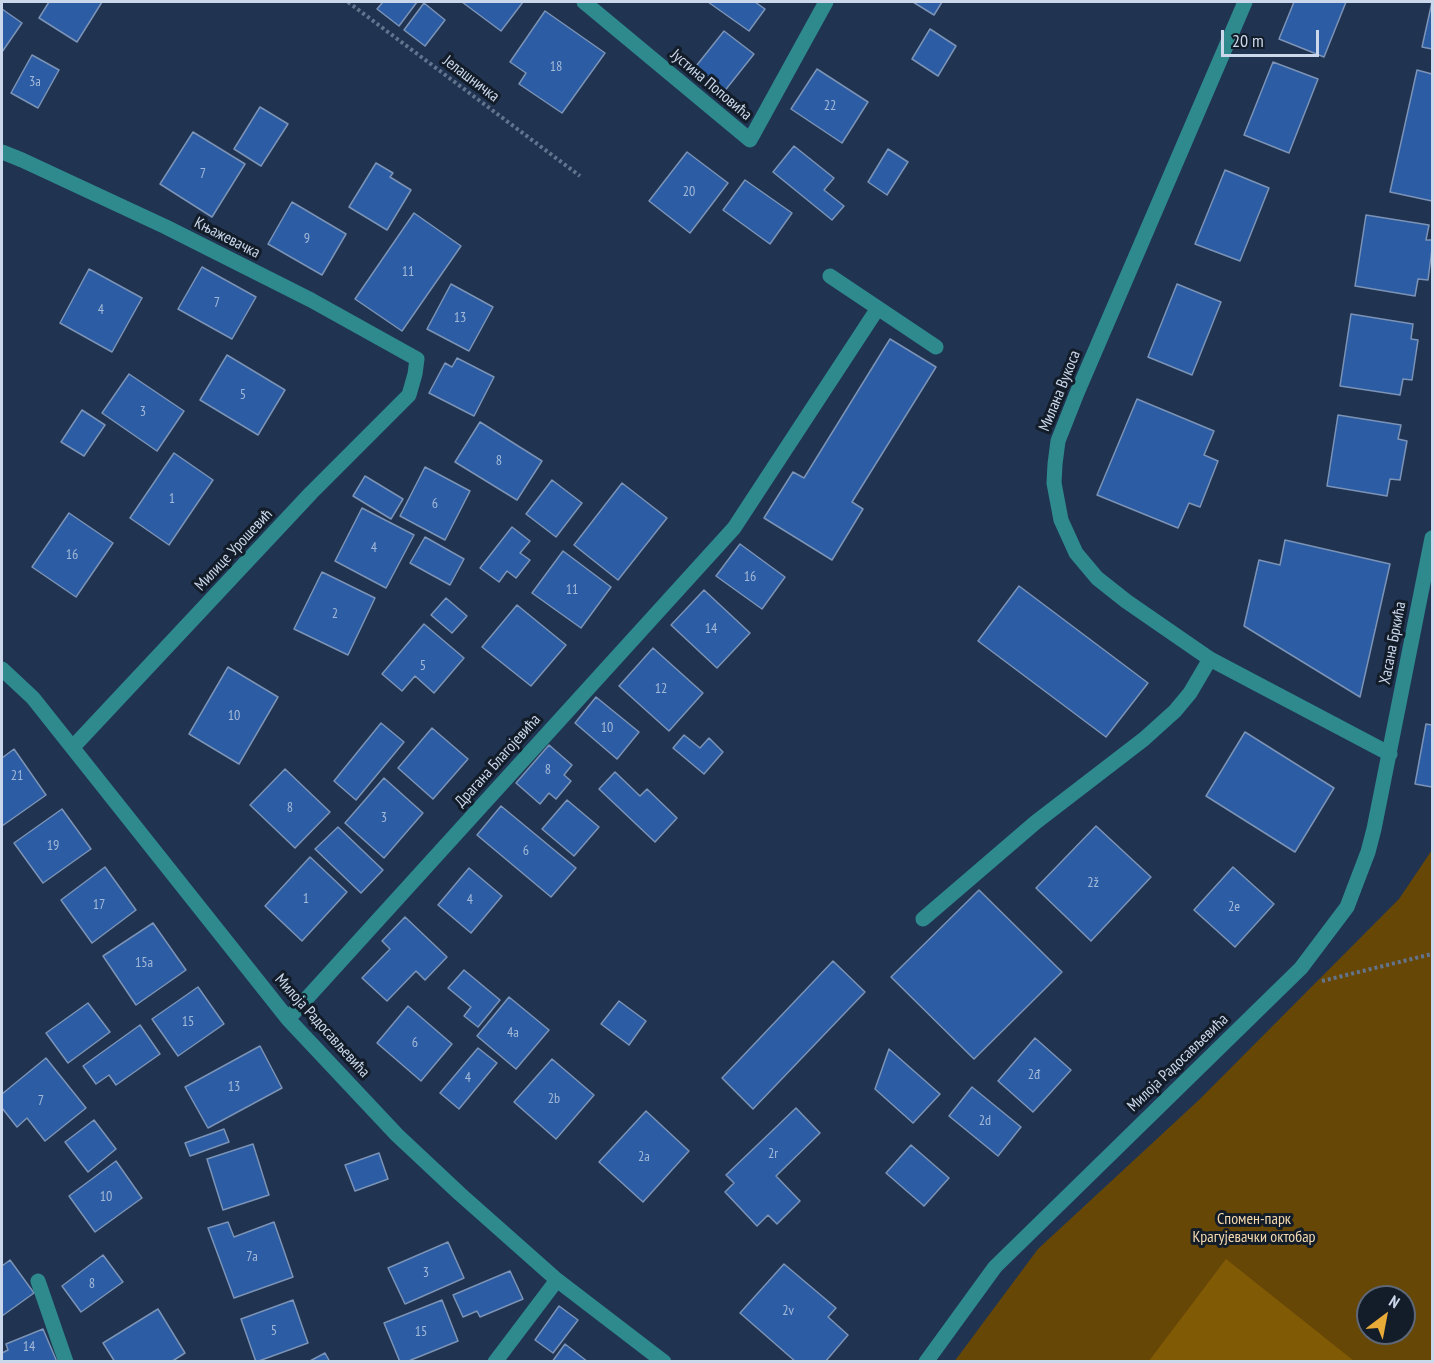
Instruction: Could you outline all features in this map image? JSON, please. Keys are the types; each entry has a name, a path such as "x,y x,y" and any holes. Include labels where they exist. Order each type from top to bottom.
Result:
{"street":[{"name":"Јустина Поповића","path":"584,2 750,140 826,2"},
{"name":"Милана Вукоса","path":"1245,2 1058,441 1054,464 1054,483 1061,520 1076,553 1097,578 1126,601 1210,659 1390,754"},
{"name":"Књажевачка","path":"2,152 166,227 311,300 417,359 415,374"},
{"path":"830,276 936,347"},
{"name":"Драгана Благојевића","path":"288,1019 734,528 878,308"},
{"name":"Милице Урошевић","path":"73,747 311,493 409,395 415,374"},
{"name":"Хасана Бркића","path":"1390,754 1432,538"},
{"path":"923,919 1036,822 1144,739 1175,711 1190,693 1210,659"},
{"name":"Милоја Радосављевића","path":"2,669 33,698 288,1019 398,1135 460,1194 557,1280 664,1362"},
{"name":"Милоја Радосављевића","path":"926,1362 995,1267 1301,968 1347,907 1368,852 1390,754"},
{"path":"495,1362 557,1280"},
{"path":"38,1281 66,1362"}],"path":[{"name":"Јелашничка","path":"348,2 580,176"},
{"path":"1321,981 1432,954"}],"green space":[{"name":"Спомен-парк Крагујевачки октобар","path":"1432,850 1432,1361 954,1362 1038,1249 1200,1099 1399,899"}],"shaded area":[{"path":"1226,1259 1354,1361 1149,1361"}],"building":[{"path":"49,2 102,2 77,42 39,18"},
{"path":"383,2 417,2 399,26 377,9"},
{"path":"462,2 523,2 501,31"},
{"path":"708,2 755,2 765,9 749,31"},
{"path":"913,2 942,2 934,15"},
{"path":"1294,2 1346,2 1324,57 1279,39"},
{"path":"1432,2 1432,49 1422,47"},
{"path":"424,3 445,20 425,46 404,30"},
{"path":"2,9 22,23 2,52"},
{"path":"545,11 605,53 562,113 519,84 526,73 510,62"},
{"path":"930,29 956,46 938,76 912,59"},
{"path":"724,31 754,54 719,98 689,75"},
{"path":"32,55 59,70 38,108 11,93"},
{"path":"1273,62 1318,79 1289,153 1244,135"},
{"path":"817,69 868,102 842,143 791,109"},
{"path":"1417,70 1432,74 1432,201 1390,192"},
{"path":"260,107 288,124 261,166 234,149"},
{"path":"193,132 245,164 212,217 160,184"},
{"path":"794,146 834,178 824,190 844,206 832,220 773,172"},
{"path":"888,149 908,162 887,195 868,182"},
{"path":"687,152 728,183 690,233 649,201"},
{"path":"376,163 393,173 390,177 411,190 387,230 349,207"},
{"path":"1225,170 1269,188 1240,261 1195,244"},
{"path":"745,180 792,213 770,244 723,210"},
{"path":"292,202 346,234 322,275 268,244"},
{"path":"414,213 461,246 402,331 355,299"},
{"path":"1366,215 1429,225 1426,240 1432,240 1432,249 1428,280 1418,279 1415,296 1355,286"},
{"path":"202,267 256,297 232,339 178,309"},
{"path":"89,269 142,298 112,352 60,323"},
{"path":"451,284 493,307 469,351 427,329"},
{"path":"1177,284 1221,302 1192,375 1148,357"},
{"path":"1351,314 1413,324 1411,339 1418,340 1412,380 1403,379 1400,395 1340,386"},
{"path":"890,339 936,367 852,502 863,509 832,560 764,518 793,472 804,478"},
{"path":"227,355 285,390 258,435 200,400"},
{"path":"457,358 494,377 474,416 429,393 445,363 452,367"},
{"path":"129,374 184,411 157,451 102,413"},
{"path":"1137,399 1214,431 1204,455 1218,461 1200,507 1189,503 1178,528 1097,495"},
{"path":"82,410 105,425 84,456 61,442"},
{"path":"1338,415 1401,425 1398,439 1407,441 1400,480 1390,479 1387,496 1327,486"},
{"path":"480,422 542,461 517,500 455,462"},
{"path":"174,453 213,480 169,545 130,518"},
{"path":"425,467 470,491 445,540 400,516"},
{"path":"365,476 403,499 391,519 353,496"},
{"path":"552,480 582,503 556,537 526,514"},
{"path":"622,483 667,518 618,580 574,545"},
{"path":"362,508 414,535 386,588 335,561"},
{"path":"69,513 113,543 76,597 32,567"},
{"path":"512,527 530,541 520,553 530,560 516,578 507,571 499,582 480,568"},
{"path":"425,537 464,559 450,585 410,563"},
{"path":"1285,540 1390,564 1360,697 1244,626 1259,560 1280,565"},
{"path":"740,544 785,577 762,609 716,576"},
{"path":"563,551 611,587 581,628 532,593"},
{"path":"322,572 375,598 348,655 294,629"},
{"path":"1019,586 1148,683 1106,737 978,641"},
{"path":"704,590 750,633 717,668 671,625"},
{"path":"446,598 467,616 452,633 431,615"},
{"path":"517,605 566,645 531,686 482,647"},
{"path":"424,624 464,658 434,693 415,676 402,691 382,674"},
{"path":"653,648 703,693 669,731 619,686"},
{"path":"228,667 278,697 239,764 189,734"},
{"path":"596,697 639,732 617,759 575,723"},
{"path":"381,723 404,742 356,800 334,781"},
{"path":"1426,724 1432,725 1432,787 1415,784"},
{"path":"432,728 468,759 433,799 398,768"},
{"path":"1245,732 1334,788 1295,852 1206,796"},
{"path":"684,735 700,748 709,738 723,752 704,774 673,748"},
{"path":"549,745 572,765 564,775 571,781 556,799 549,793 540,804 516,783"},
{"path":"14,749 46,795 2,826 2,758"},
{"path":"285,769 330,812 295,848 250,805"},
{"path":"615,772 640,796 647,789 677,818 655,842 599,789"},
{"path":"384,778 423,813 384,858 345,823"},
{"path":"567,800 599,827 574,856 542,829"},
{"path":"501,806 576,868 551,897 477,835"},
{"path":"62,809 91,849 43,883 14,843"},
{"path":"1096,826 1151,877 1091,941 1036,888"},
{"path":"338,827 383,870 361,893 315,849"},
{"path":"310,857 347,892 302,941 265,906"},
{"path":"105,867 136,910 92,943 61,900"},
{"path":"1233,867 1274,904 1235,947 1194,910"},
{"path":"469,868 502,896 471,933 438,905"},
{"path":"979,890 1062,972 974,1059 891,977"},
{"path":"405,917 447,957 425,980 416,971 387,1001 362,978 390,949 382,941"},
{"path":"153,923 186,970 136,1005 103,956"},
{"path":"833,961 865,992 753,1109 722,1078"},
{"path":"464,970 500,1000 478,1027 464,1016 471,1007 448,988"},
{"path":"198,987 224,1024 178,1056 152,1019"},
{"path":"509,997 549,1030 516,1069 477,1036"},
{"path":"619,1001 646,1021 629,1045 601,1024"},
{"path":"88,1003 110,1032 68,1063 46,1033"},
{"path":"408,1006 452,1044 421,1081 377,1043"},
{"path":"140,1025 160,1054 116,1085 109,1075 96,1084 83,1066"},
{"path":"1035,1038 1071,1070 1033,1112 998,1081"},
{"path":"260,1046 282,1088 208,1128 185,1087"},
{"path":"478,1048 497,1063 459,1109 440,1093"},
{"path":"889,1049 940,1094 913,1123 875,1089"},
{"path":"46,1058 86,1108 45,1141 27,1118 17,1127 2,1108 2,1094"},
{"path":"552,1059 594,1095 556,1139 514,1102"},
{"path":"972,1087 1021,1127 998,1156 949,1116"},
{"path":"796,1108 820,1133 776,1176 800,1201 777,1224 768,1215 757,1226 725,1192 734,1183 726,1175"},
{"path":"646,1111 689,1151 643,1202 599,1162"},
{"path":"94,1120 116,1149 88,1172 65,1142"},
{"path":"224,1129 229,1142 190,1156 185,1143"},
{"path":"253,1144 269,1195 223,1210 207,1159"},
{"path":"911,1145 949,1178 924,1206 886,1173"},
{"path":"379,1153 388,1179 355,1191 345,1165"},
{"path":"116,1161 142,1198 95,1232 69,1196"},
{"path":"228,1222 234,1237 274,1222 293,1277 234,1298 208,1228"},
{"path":"448,1242 464,1278 405,1304 388,1268"},
{"path":"103,1255 123,1282 81,1312 62,1286"},
{"path":"10,1260 34,1293 2,1316 2,1266"},
{"path":"784,1264 836,1308 828,1317 848,1335 825,1362 796,1362 740,1313"},
{"path":"510,1271 523,1299 480,1317 477,1311 463,1317 453,1295"},
{"path":"293,1300 308,1343 256,1362 241,1319"},
{"path":"442,1300 458,1341 406,1362 400,1362 384,1323"},
{"path":"559,1306 578,1320 553,1353 535,1340"},
{"path":"158,1309 185,1353 171,1362 115,1362 103,1343"},
{"path":"43,1329 57,1362 2,1362 2,1353 8,1350 6,1344"},
{"path":"565,1344 588,1362 552,1362"},
{"path":"325,1353 330,1362 308,1362"}]}
